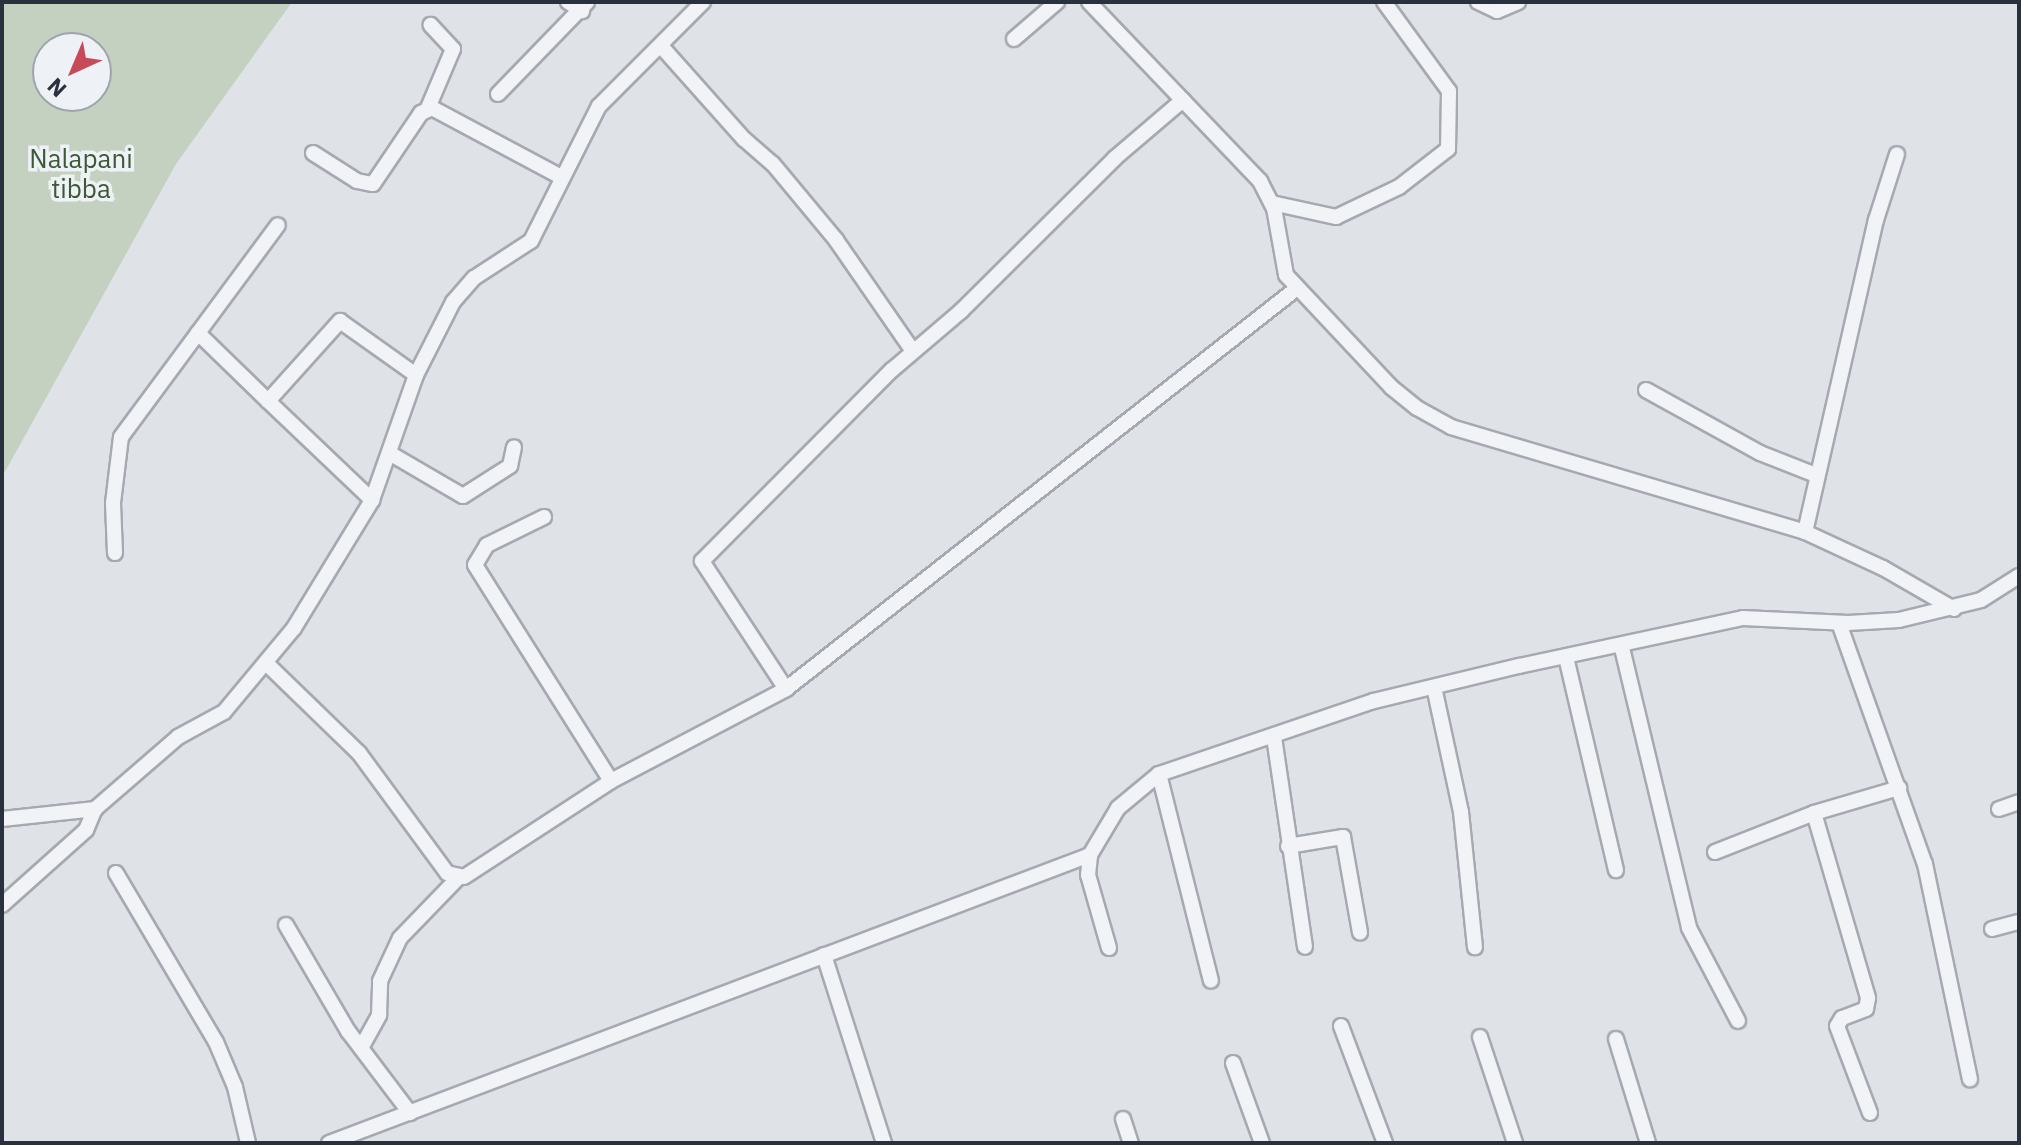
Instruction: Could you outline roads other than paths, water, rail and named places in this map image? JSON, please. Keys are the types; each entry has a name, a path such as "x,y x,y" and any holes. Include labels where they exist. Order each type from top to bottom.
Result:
{"street":[{"path":"498,94 584,7 568,2"},
{"path":"2,905 86,830 95,809 178,737 224,712 266,663 309,605 372,500 391,454 416,375 436,330 466,286 531,241 599,106 703,2"},
{"path":"1014,39 1057,2"},
{"path":"1089,2 1238,155 1272,203 1281,263 1296,289 1391,387 1451,427 1805,532 1883,568 1954,609"},
{"path":"1272,203 1336,217 1399,187 1448,149 1449,91 1384,2"},
{"path":"1478,2 1497,11 1518,2"},
{"path":"313,153 357,181 373,184 428,108 453,49 431,25"},
{"path":"661,46 744,139 773,164 836,240 913,351"},
{"path":"786,689 702,561 913,351 961,311 1115,158 1183,100"},
{"path":"428,108 561,177"},
{"path":"1805,532 1876,220 1897,154"},
{"path":"115,553 113,503 121,437 278,225"},
{"path":"361,1048 379,1015 380,981 400,938 458,878 611,781 786,689 1296,289"},
{"path":"268,401 340,321 416,375"},
{"path":"198,333 372,500"},
{"path":"1646,390 1760,453 1816,475"},
{"path":"391,454 463,496 510,466 514,447"},
{"path":"544,517 487,545 475,565 611,781"},
{"path":"1109,948 1088,875 1090,855 1118,808 1159,774 1374,701 1434,687 1566,657 1622,648 1743,618 1839,623 1899,620 1954,609 1992,596 2019,576"},
{"path":"1839,623 1899,788 1932,892 1970,1079"},
{"path":"1622,648 1689,928 1738,1021"},
{"path":"1566,657 1616,870"},
{"path":"266,663 343,734 447,873 458,878"},
{"path":"1434,687 1461,812 1475,947"},
{"path":"1274,737 1305,947"},
{"path":"1159,774 1211,981"},
{"path":"1715,852 1814,813 1899,788"},
{"path":"1999,809 2019,802"},
{"path":"2,819 43,811 95,809"},
{"path":"1814,813 1868,998 1864,1011 1842,1018 1837,1026 1870,1113"},
{"path":"1288,846 1343,837 1360,932"},
{"path":"329,1143 1090,855"},
{"path":"116,873 216,1042 235,1087 248,1143"},
{"path":"1992,929 2019,922"},
{"path":"286,925 361,1048 410,1113"},
{"path":"824,955 884,1143"},
{"path":"1341,1026 1385,1143"},
{"path":"1480,1037 1515,1143"},
{"path":"1616,1039 1648,1143"},
{"path":"1233,1063 1262,1143"},
{"path":"1123,1119 1131,1143"}],"park label":[{"name":"Nalapani tibba","path":"81,174"}]}
